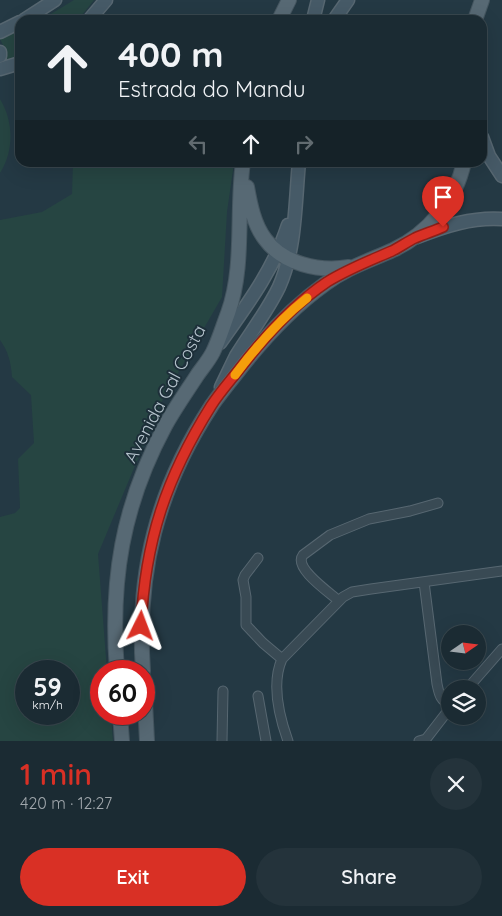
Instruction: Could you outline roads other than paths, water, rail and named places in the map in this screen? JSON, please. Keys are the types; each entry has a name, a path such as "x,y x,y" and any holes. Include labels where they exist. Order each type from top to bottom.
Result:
{"main road":[{"path":"32,15 55,0"},
{"path":"279,15 282,0"},
{"path":"281,15 289,0"},
{"path":"314,15 318,0"},
{"path":"338,15 348,0"},
{"path":"476,15 480,0"},
{"path":"93,15 104,3"},
{"path":"0,32 15,24"},
{"path":"0,69 15,64"},
{"path":"487,151 502,176"},
{"path":"243,167 258,228 264,238 284,256 309,266 327,269 355,266"},
{"name":"Avenida Gal Costa","path":"116,660 114,612 118,560 126,525 134,496 153,448 212,353 229,311 234,286 243,167"},
{"path":"142,660 143,590 154,531 180,461 237,356 260,321 279,286 295,204 299,167"},
{"path":"415,238 443,209 460,180 463,167"},
{"path":"212,404 257,346 302,302 326,283 355,266 443,227 469,220 484,218 502,219"},
{"path":"212,353 284,256"},
{"path":"121,725 122,741"},
{"path":"146,725 147,741"}],"street":[{"path":"339,601 305,571 301,563 301,558 304,555 330,535 369,519 438,503"},
{"path":"258,558 243,580 246,597 246,625 262,643 282,660"},
{"path":"288,741 279,707 276,682 279,667 282,660 339,601 352,592 362,590 502,571"},
{"path":"424,582 437,684 441,698"},
{"path":"475,680 502,649"},
{"path":"222,741 223,691"},
{"path":"258,696 266,741"},
{"path":"424,740 441,718"}]}
